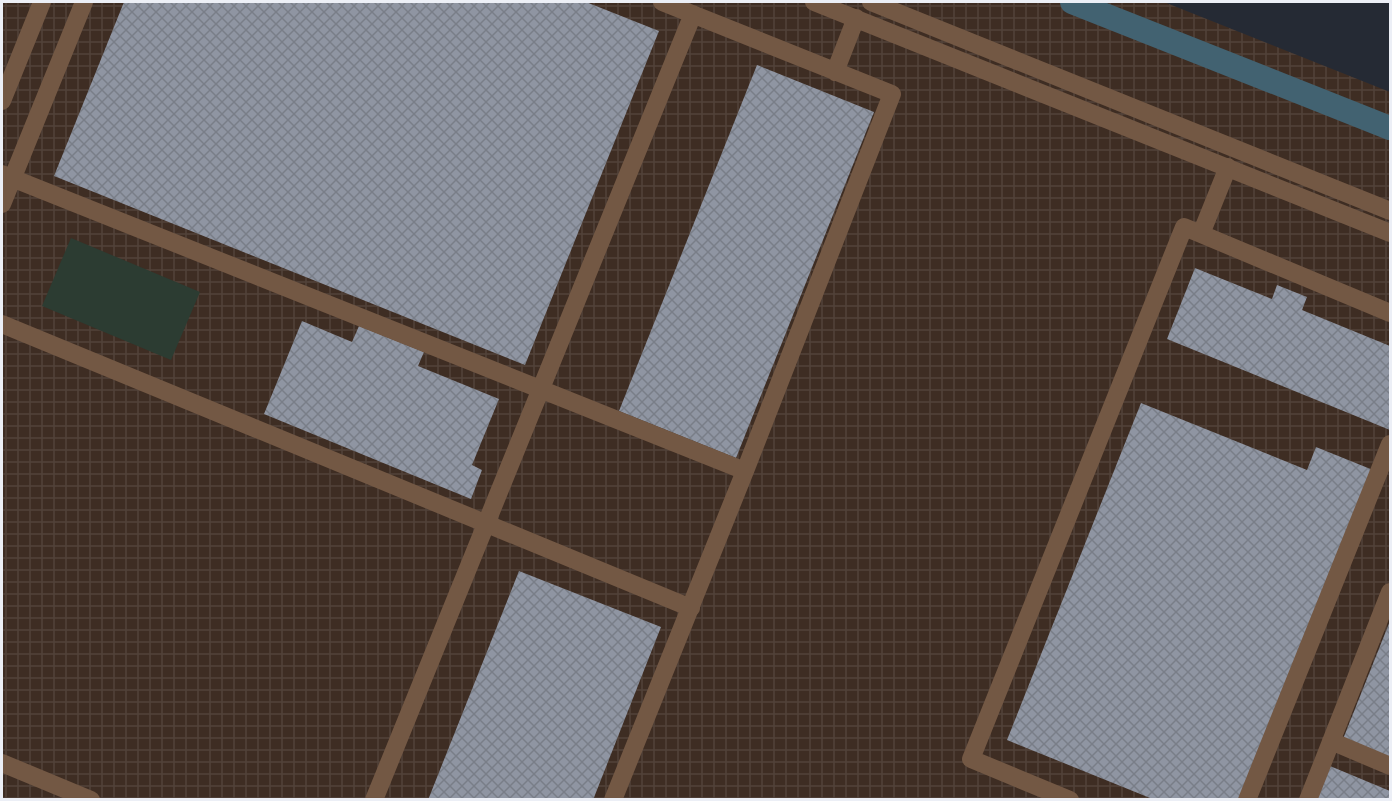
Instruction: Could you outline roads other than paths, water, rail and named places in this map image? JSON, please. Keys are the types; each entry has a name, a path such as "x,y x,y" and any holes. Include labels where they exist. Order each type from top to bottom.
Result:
{"street":[{"path":"2,101 42,2"},
{"path":"2,204 7,176 84,2"},
{"path":"613,800 691,608 892,94 662,2"},
{"path":"814,2 1390,233"},
{"path":"871,2 1390,211"},
{"path":"374,800 693,14"},
{"path":"835,72 856,18"},
{"path":"1201,234 1228,168"},
{"path":"7,176 745,471"},
{"path":"1070,800 971,759 1184,226 1390,313"},
{"path":"2,324 691,608"},
{"path":"1247,800 1390,444"},
{"path":"1308,800 1390,592"},
{"path":"1331,741 1390,766"},
{"path":"2,763 91,800"}],"waterway":[{"path":"1072,2 1390,128"}]}
